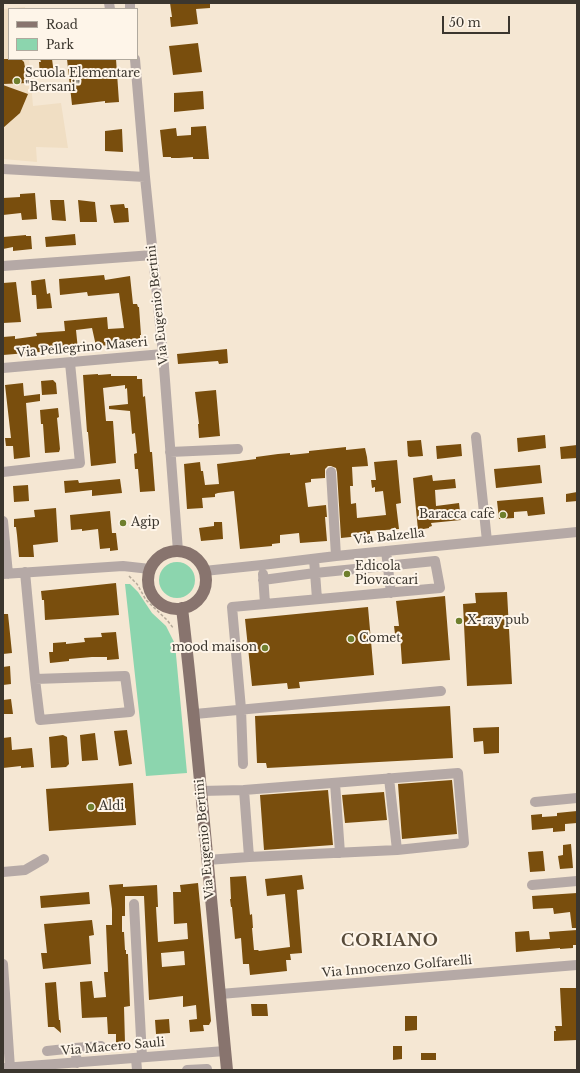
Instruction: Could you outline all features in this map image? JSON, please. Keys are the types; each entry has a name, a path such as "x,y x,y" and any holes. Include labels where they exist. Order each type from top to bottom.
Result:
{"main road":[{"path":"178,551 186,552 200,563 206,580 204,590 192,604 182,608 172,608 162,605 155,598 150,589 148,579 150,569 154,562 169,552 178,551"},
{"name":"Via Eugenio Bertini","path":"182,608 195,714 227,1070"}],"street":[{"name":"Via Eugenio Bertini","path":"135,60 163,354 178,551"},
{"path":"3,169 145,177"},
{"path":"3,266 153,255"},
{"name":"Via Pellegrino Maseri","path":"3,368 163,354"},
{"path":"3,472 80,463 70,363"},
{"path":"476,437 487,541"},
{"path":"170,452 238,449"},
{"path":"331,472 336,556"},
{"path":"3,522 5,574 123,566 150,569"},
{"name":"Via Balzella","path":"204,571 386,550 577,532"},
{"path":"386,550 392,593"},
{"path":"314,559 317,600"},
{"path":"243,764 241,709 232,607 440,588 436,561 388,567 315,573 263,580"},
{"path":"262,565 265,604"},
{"path":"25,572 35,679 40,720 130,712 125,676 35,679"},
{"path":"195,714 441,691"},
{"path":"201,791 244,790 458,773 464,843 397,850 207,860"},
{"path":"389,778 397,850"},
{"path":"335,783 340,853"},
{"path":"244,790 249,857"},
{"path":"535,802 577,798"},
{"path":"3,872 25,870 44,859"},
{"path":"532,885 577,881"},
{"path":"134,904 139,1057 137,1070"},
{"path":"3,964 7,1068"},
{"name":"Via Innocenzo Golfarelli","path":"220,994 577,966"},
{"path":"47,1051 101,1046"},
{"path":"76,1048 77,1063"},
{"name":"Via Macero Sauli","path":"7,1068 225,1051"},
{"path":"187,1070 207,1070"}],"path":[{"path":"128,575 137,584 146,600 168,620 176,632"}],"shaded area":[{"name":"Scuola Elementare \"Bersani\"","path":"3,9 8,9 8,60 29,60 33,106 61,103 68,148 36,147 37,162 3,159"}],"green space":[{"path":"180,562 190,567 194,573 194,587 190,593 184,597 174,598 164,593 160,587 159,577 164,567 170,563"},
{"path":"125,584 130,584 138,592 152,613 166,626 175,644 187,773 146,776"}],"building":[{"path":"170,3 210,3 210,8 196,9 198,24 171,27 170,17 172,17"},
{"path":"198,43 202,72 173,75 169,46"},
{"path":"3,59 22,60 24,62 28,83 3,84"},
{"path":"40,60 52,60 54,74 40,76 39,62 41,62"},
{"path":"67,60 116,60 119,102 105,103 105,101 72,105"},
{"path":"3,85 28,94 20,113 3,128"},
{"path":"203,91 204,109 174,112 174,93"},
{"path":"206,126 209,159 193,159 193,157 163,157 160,130 176,128 177,136 191,135 191,127"},
{"path":"122,129 123,152 105,151 105,131"},
{"path":"35,193 37,219 22,220 21,213 3,215 3,198 20,197 20,194"},
{"path":"50,200 64,200 66,221 52,220"},
{"path":"78,200 95,202 97,222 80,222"},
{"path":"124,204 125,208 128,208 129,222 114,223 110,205"},
{"path":"75,234 76,245 46,247 45,237"},
{"path":"31,236 32,249 13,251 13,247 3,249 3,237"},
{"path":"104,275 105,280 130,276 133,304 137,304 139,307 140,341 129,342 129,344 96,346 92,328 76,330 78,350 69,346 51,348 51,351 3,355 3,337 15,336 15,339 37,336 36,333 65,331 64,321 107,317 108,329 124,328 119,293 88,296 87,292 60,295 59,279"},
{"path":"45,279 47,294 50,293 52,308 37,309 36,295 32,295 31,281"},
{"path":"16,282 21,322 3,323 3,283"},
{"path":"227,349 228,363 219,364 218,361 178,364 177,354"},
{"path":"111,374 111,376 137,376 137,379 142,379 150,452 152,452 155,491 140,492 138,469 135,469 134,454 137,453 135,433 132,434 130,411 109,409 109,406 128,404 127,388 125,389 125,385 103,388 106,421 113,421 116,463 91,466 83,375"},
{"path":"53,380 56,383 57,394 42,395 41,381"},
{"path":"23,383 24,396 40,394 40,401 26,403 30,457 14,459 13,446 6,446 5,438 11,438 5,385"},
{"path":"216,390 220,436 199,438 199,424 195,392"},
{"path":"58,408 59,417 57,418 60,449 59,452 45,453 43,424 41,424 40,410"},
{"path":"545,435 546,448 518,452 517,438"},
{"path":"421,440 423,456 408,456 407,441"},
{"path":"461,444 462,456 437,459 436,446"},
{"path":"577,445 577,458 561,459 560,447"},
{"path":"346,447 346,450 365,448 367,457 368,466 352,467 353,486 350,486 351,504 356,503 357,518 386,515 383,491 375,492 375,487 372,488 371,480 376,480 374,462 397,460 401,503 396,504 399,529 370,531 370,536 341,538 337,472 336,468 331,466 328,466 325,469 325,478 311,479 311,482 305,483 308,507 326,505 327,517 325,517 327,541 300,543 299,533 280,535 280,543 272,544 272,546 240,549 234,491 218,493 215,494 215,497 202,498 203,508 187,509 184,464 200,462 205,485 219,484 217,464 256,459 256,457 278,454 290,453 290,455 309,453 309,451"},
{"path":"540,465 542,483 496,488 494,469"},
{"path":"432,475 433,481 455,479 456,488 435,490 436,506 459,503 461,520 431,523 432,526 429,528 418,530 413,478"},
{"path":"120,479 122,493 92,496 92,490 65,493 64,481 78,480 79,483"},
{"path":"28,485 29,501 14,502 13,486"},
{"path":"577,492 577,501 566,502 566,494"},
{"path":"543,497 545,514 528,516 527,511 514,512 514,518 499,519 497,501"},
{"path":"56,508 58,542 33,545 34,557 19,557 14,519 35,517 34,510"},
{"path":"110,511 112,533 116,533 118,550 110,551 110,548 100,549 98,529 82,531 82,529 71,530 70,515"},
{"path":"214,522 222,522 223,539 201,541 199,528 214,526"},
{"path":"116,583 119,615 45,620 44,600 42,600 41,591"},
{"path":"507,592 512,684 467,686 463,604 476,603 475,593"},
{"path":"445,596 450,660 402,664 400,634 395,634 394,626 399,626 396,601"},
{"path":"368,607 374,675 299,682 300,688 288,689 287,683 252,686 245,619"},
{"path":"3,614 8,614 12,653 3,654"},
{"path":"116,632 119,659 107,660 107,657 92,657 69,659 69,661 50,663 49,652 53,652 53,643 66,642 66,644 85,642 84,638 102,637 101,633"},
{"path":"10,666 11,684 3,685 3,667"},
{"path":"11,699 13,714 3,714 3,700"},
{"path":"450,706 453,758 267,768 266,763 257,763 255,716"},
{"path":"499,727 499,753 484,754 483,741 474,742 473,728"},
{"path":"127,730 132,764 119,766 114,731"},
{"path":"95,733 98,760 82,761 80,735"},
{"path":"63,735 67,737 69,764 66,767 51,768 49,737"},
{"path":"11,737 12,750 32,748 34,767 21,768 21,766 3,768 3,738"},
{"path":"452,780 457,834 402,839 398,784"},
{"name":"Aldi","path":"133,783 136,825 49,831 46,789"},
{"path":"328,790 333,845 264,850 260,795"},
{"path":"384,792 387,820 345,823 342,795"},
{"path":"577,811 577,823 565,824 565,831 553,832 553,828 532,830 531,815 542,814 542,817 557,816 557,813"},
{"path":"571,844 573,868 560,869 558,856 563,855 563,845"},
{"path":"543,851 545,871 530,872 528,852"},
{"path":"302,875 304,889 297,890 302,953 290,954 291,960 286,960 287,971 250,975 249,964 243,964 241,938 235,939 230,899 230,877 246,876 250,915 252,914 254,950 259,951 290,947 285,894 267,896 265,879"},
{"path":"198,883 211,1021 209,1025 203,1025 204,1031 190,1032 189,1020 197,1019 196,1005 183,1007 183,996 149,1000 144,896 125,896 125,916 122,916 122,932 124,932 126,954 128,954 130,1006 124,1007 125,1043 116,1044 116,1034 108,1034 107,1017 82,1018 80,982 92,981 94,998 106,997 104,972 108,972 106,925 112,925 109,885 123,884 123,887 157,885 158,907 156,907 158,942 188,939 187,923 174,924 173,892 181,892 180,885","holes":["184,951 185,965 162,967 161,953"]},
{"path":"89,892 90,904 41,908 40,896"},
{"path":"577,893 577,928 572,928 570,912 554,914 553,908 533,909 532,896"},
{"path":"92,920 94,935 89,936 91,964 43,969 41,953 47,953 44,924"},
{"path":"577,930 577,945 573,945 573,948 516,952 515,932 529,931 530,940 550,939 549,932"},
{"path":"56,982 61,1033 54,1027 48,1027 45,983"},
{"path":"560,988 577,988 577,1040 554,1041 554,1031 556,1031 555,1026 562,1026"},
{"path":"251,1004 267,1004 268,1016 252,1016"},
{"path":"405,1016 417,1016 417,1030 405,1031"},
{"path":"169,1019 170,1033 156,1034 155,1020"},
{"path":"393,1046 402,1046 402,1059 393,1060"},
{"path":"421,1053 436,1053 436,1060 421,1060"}],"place":[{"name":"Scuola Elementare \"Bersani\"","path":"17,81"},
{"name":"Baracca cafè","path":"503,515"},
{"name":"Agip","path":"123,523"},
{"name":"Edicola Piovaccari","path":"347,574"},
{"name":"X-ray pub","path":"459,621"},
{"name":"Comet","path":"351,639"},
{"name":"mood maison","path":"265,648"},
{"name":"Aldi","path":"91,807"}],"district":[{"name":"CORIANO","path":"390,941"}]}
